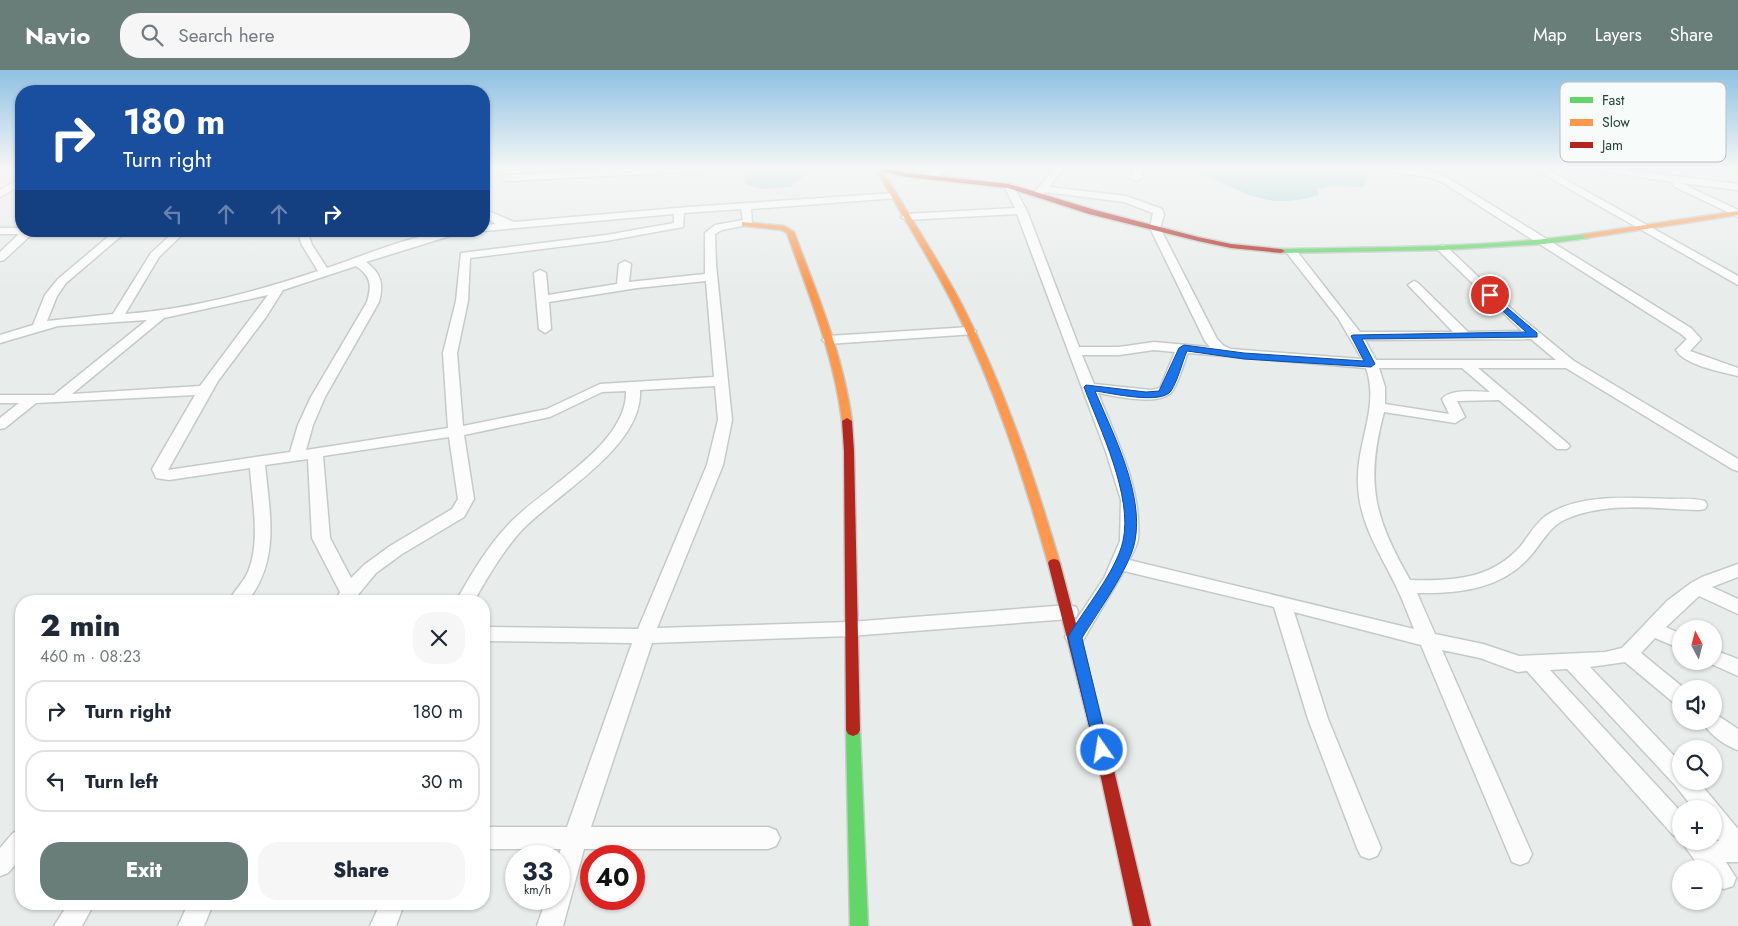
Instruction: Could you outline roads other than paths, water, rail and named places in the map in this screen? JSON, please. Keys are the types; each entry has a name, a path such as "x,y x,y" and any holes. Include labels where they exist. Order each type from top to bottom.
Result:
{"street":[{"path":"490,227 720,208"},
{"path":"745,224 748,220 746,208"},
{"path":"901,208 940,272 988,370 1049,538 1069,612 1134,880 1142,926"},
{"path":"1020,208 1114,452 1129,500 1129,541 1112,579 1075,637"},
{"path":"1091,208 1155,228 1231,246 1292,252 1442,248 1544,242 1737,213"},
{"path":"1152,208 1158,211 1159,215 1155,228 1212,341 1219,349 1229,354"},
{"path":"1488,208 1686,331 1695,339 1683,350 1685,354 1706,364 1738,372"},
{"path":"1609,208 1738,281"},
{"path":"347,595 370,569 396,550 450,518 462,508 466,499 456,431 450,353 462,302 464,256 469,253 606,238 679,224 679,211"},
{"path":"906,217 1022,212"},
{"path":"490,216 498,221 517,227 510,248"},
{"path":"570,855 612,719 643,636 715,465 726,420 712,278 712,231 719,227 745,224 789,230 828,340 846,413 849,451 850,629 859,926"},
{"path":"0,231 15,232"},
{"path":"0,258 23,237"},
{"path":"38,328 51,295 62,281 115,237"},
{"path":"116,319 155,254 174,237"},
{"path":"304,237 324,272"},
{"path":"0,339 57,322 160,315 249,297 434,237"},
{"path":"1442,248 1534,335 1570,364 1738,466"},
{"path":"1292,252 1341,313 1371,364 1378,387 1379,406 1368,440 1364,474 1368,508 1382,545 1405,586 1426,640 1520,854"},
{"path":"297,456 302,431 315,400 374,297 375,277 369,269 357,261"},
{"path":"623,286 625,264"},
{"path":"540,273 545,329"},
{"path":"543,299 623,286 712,278"},
{"path":"1414,285 1464,335"},
{"path":"278,288 269,306 231,352 204,390 178,434 160,472 169,475 257,462 456,431 547,414 566,406 588,391 600,388 722,381"},
{"path":"57,399 160,315"},
{"path":"828,340 970,331"},
{"path":"1356,336 1534,335"},
{"path":"1074,351 1119,351 1154,346 1229,354 1371,364 1570,364"},
{"path":"1089,387 1146,395 1162,393 1166,390 1184,348"},
{"path":"1465,364 1562,446"},
{"path":"468,595 501,543 522,520 620,432 634,405 633,386"},
{"path":"0,399 57,399 204,390"},
{"path":"1379,406 1431,417 1455,419 1458,417 1449,399 1453,397 1503,396"},
{"path":"0,426 32,399"},
{"path":"315,453 321,538 346,595"},
{"path":"1721,455 1738,453"},
{"path":"243,595 248,589 258,567 261,548 257,462"},
{"path":"1405,586 1450,587 1480,583 1502,572 1525,552 1542,527 1559,516 1580,508 1609,505 1699,505"},
{"path":"1119,564 1282,602 1426,640 1483,651 1518,664 1606,659 1628,654 1651,628 1674,606 1697,588 1708,581 1738,570"},
{"path":"1697,588 1738,607"},
{"path":"1282,602 1318,720 1369,848"},
{"path":"490,634 643,636 850,629 1069,612"},
{"path":"1651,628 1672,638"},
{"path":"1628,654 1672,690"},
{"path":"1572,661 1672,768"},
{"path":"1722,661 1738,668"},
{"path":"1533,664 1672,818"},
{"path":"1722,729 1738,741"},
{"path":"1692,790 1700,800"},
{"path":"1722,826 1738,847"},
{"path":"490,838 768,838"},
{"path":"0,865 15,849"},
{"path":"1722,849 1738,851"},
{"path":"1700,850 1724,878"},
{"path":"67,926 78,910"},
{"path":"191,926 198,910"},
{"path":"383,926 390,910"},
{"path":"550,926 555,910"}]}
